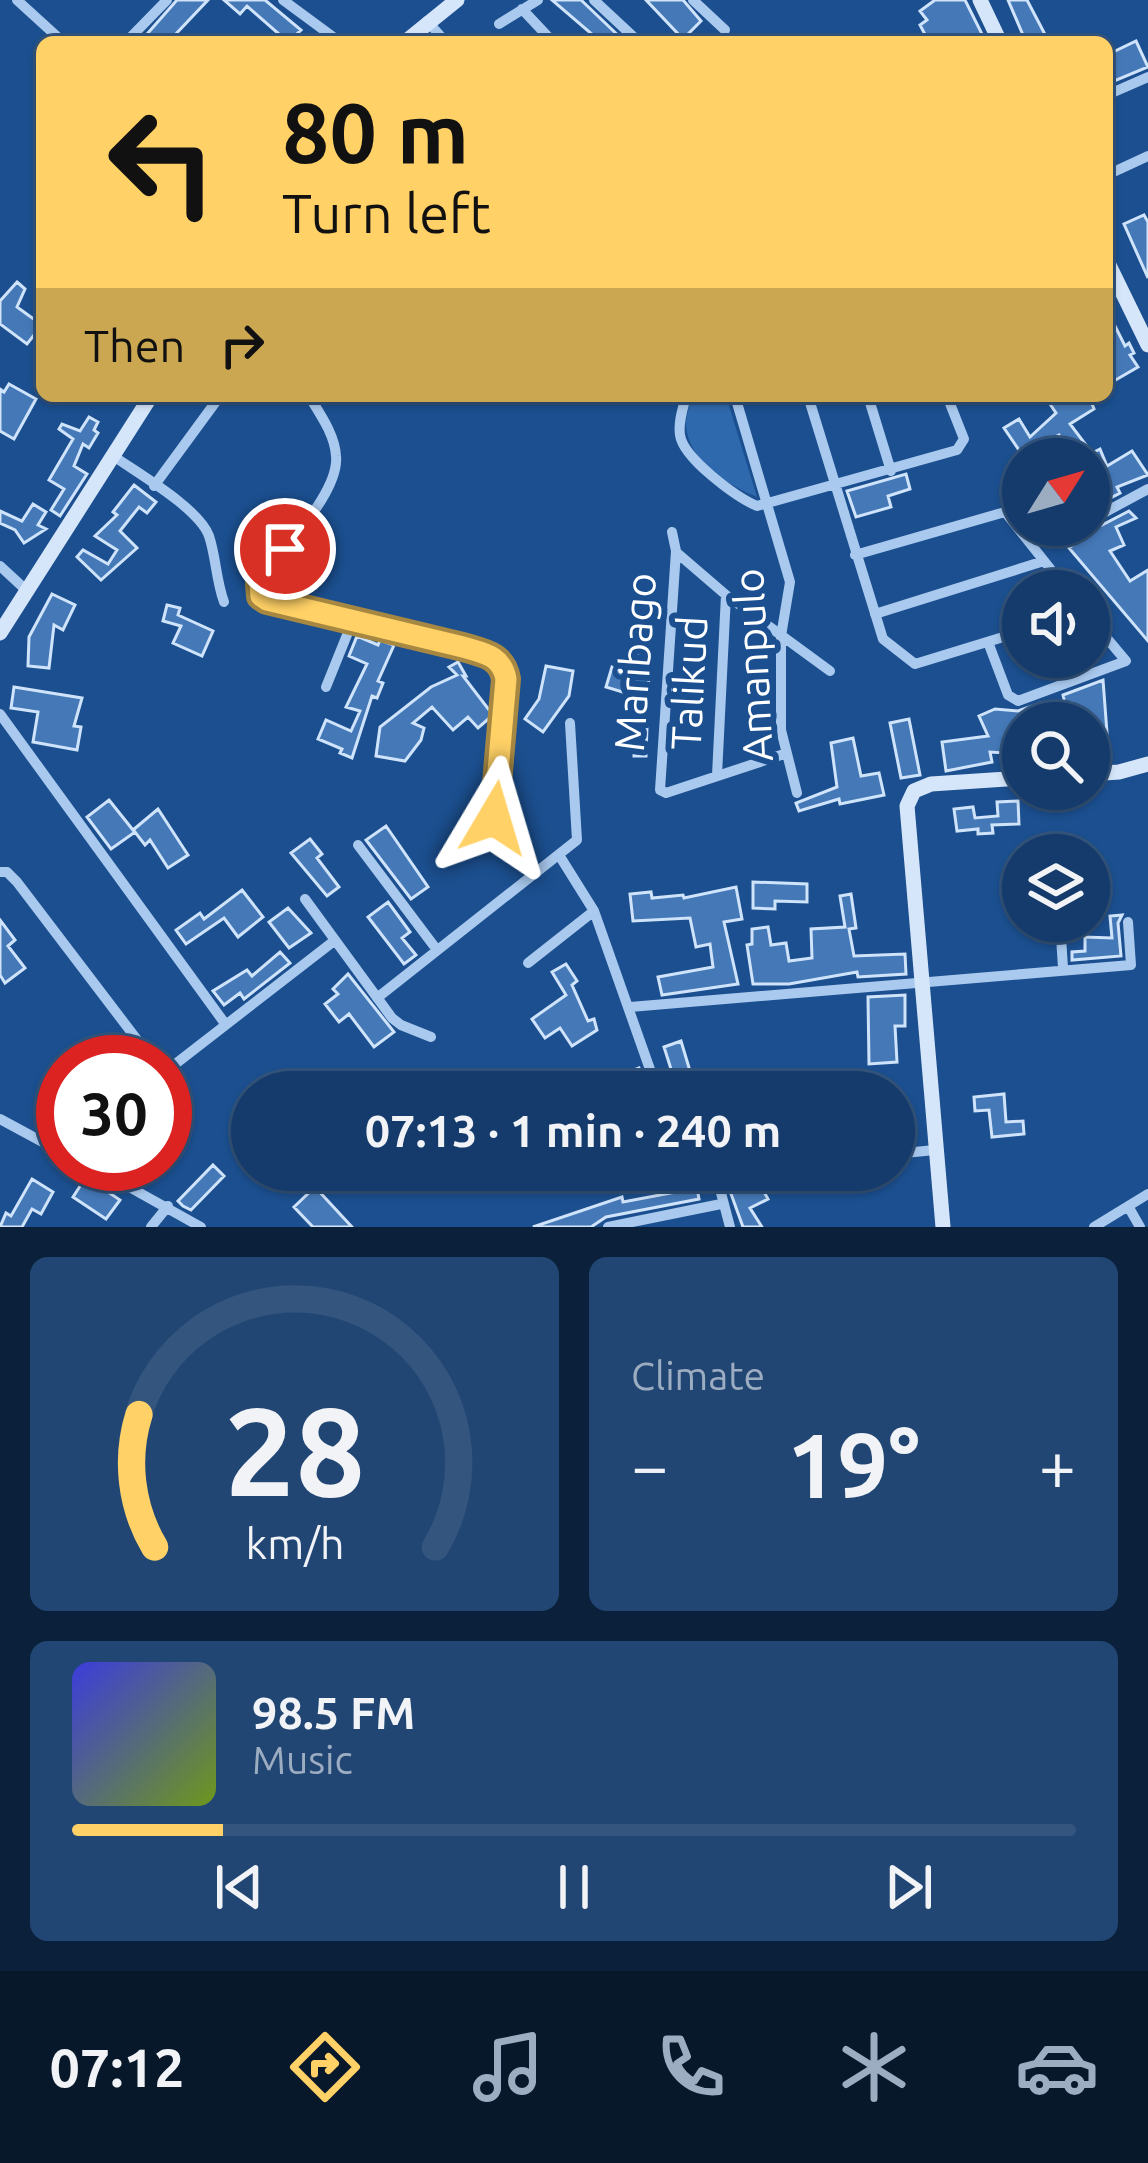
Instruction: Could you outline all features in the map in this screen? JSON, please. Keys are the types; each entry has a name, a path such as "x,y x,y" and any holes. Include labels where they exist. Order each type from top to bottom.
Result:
{"street":[{"path":"17,0 56,36"},
{"path":"132,36 166,0"},
{"path":"283,0 332,36"},
{"path":"414,36 457,0"},
{"path":"499,24 538,0"},
{"path":"594,0 633,36"},
{"path":"693,0 724,30"},
{"path":"980,0 997,36"},
{"path":"522,9 545,36"},
{"path":"427,21 441,36"},
{"path":"1113,92 1148,76"},
{"path":"1113,172 1148,156"},
{"path":"1113,278 1148,345"},
{"path":"0,632 147,402"},
{"path":"154,486 216,402"},
{"path":"312,402 333,440 337,465 259,590 261,596 276,604 490,655 501,664 506,679 494,831 510,855 537,872"},
{"path":"685,402 679,429 685,451 743,499 766,506 961,447 964,439 949,402"},
{"name":"Amanpulo","path":"737,402 790,586 782,636 784,754 796,793"},
{"path":"810,402 883,639 915,664 1002,638"},
{"path":"870,402 891,471"},
{"path":"112,455 192,514 206,530 224,602"},
{"path":"1110,510 1148,489"},
{"path":"855,555 1005,512 1051,570"},
{"name":"Maribago","path":"672,532 676,551 660,788 666,793 784,754"},
{"name":"Maribago","path":"676,551 726,595 830,671"},
{"path":"875,614 1044,561"},
{"path":"0,566 26,590"},
{"name":"Talikud","path":"717,775 726,595"},
{"path":"326,686 353,620"},
{"path":"1110,641 1126,659 1110,665"},
{"path":"988,642 1014,701 1075,678"},
{"path":"0,714 226,1025"},
{"path":"377,998 559,855 579,833 570,723"},
{"path":"1110,770 1148,764"},
{"path":"943,1227 920,981 910,799 914,791 931,784 1002,779"},
{"path":"358,845 437,950"},
{"path":"559,855 594,911 651,1071"},
{"path":"0,872 13,876 134,1035"},
{"path":"305,899 401,1025 431,1037"},
{"path":"528,963 594,911"},
{"path":"629,1007 1131,965 1128,922"},
{"path":"192,1051 334,941"},
{"path":"1061,942 1063,968"},
{"path":"0,1119 36,1138"},
{"path":"915,1152 935,1150"},
{"path":"139,1191 201,1227"},
{"path":"719,1191 730,1227"},
{"path":"1094,1227 1148,1194"},
{"path":"608,1227 657,1222 722,1204"},
{"path":"151,1227 167,1206"},
{"path":"1128,1206 1139,1227"}],"shaded area":[{"path":"690,402 728,402 757,497 722,478 702,460 686,425"}],"building":[{"path":"177,0 208,0 174,36 145,36"},
{"path":"224,0 265,0 301,30 294,36 281,36 247,6 240,14"},
{"path":"552,0 581,0 619,36 594,36"},
{"path":"646,0 683,0 701,21 680,36"},
{"path":"935,0 965,0 983,36 926,36 920,25 927,20 920,11"},
{"path":"1008,0 1027,0 1046,36 1023,36"},
{"path":"1136,41 1148,67 1113,82 1113,52"},
{"path":"1144,215 1148,222 1148,278 1124,224"},
{"path":"17,282 25,289 17,307 36,321 36,333 27,344 0,324 0,301"},
{"path":"1113,322 1125,346 1129,343 1138,367 1113,382"},
{"path":"9,384 36,399 14,439 0,431 0,389 4,392"},
{"path":"1049,402 1091,402 1094,409 1070,424 1081,438 1011,438 1004,428 1019,419 1030,437 1056,413"},
{"path":"89,417 98,422 94,430 98,433 89,448 83,444 74,466 87,474 60,516 51,510 64,489 49,480 73,439 59,429 62,424 80,431"},
{"path":"1132,451 1148,475 1117,487 1120,493 1110,498 1110,464"},
{"path":"906,474 910,489 888,496 891,507 856,517 847,491"},
{"path":"134,485 156,502 147,513 139,507 120,531 137,548 101,580 77,557 83,550 108,564 117,550 95,536 117,515 113,512"},
{"path":"33,504 46,512 38,525 46,529 24,543 15,530 0,523 0,511 22,521"},
{"path":"1129,511 1136,518 1116,527 1124,545 1110,551 1130,581 1148,570 1148,641 1110,596 1110,570 1088,570 1069,548 1110,546 1110,521"},
{"path":"52,594 75,605 63,630 54,625 49,668 28,666 29,637"},
{"path":"167,605 180,608 178,615 213,631 202,656 173,643 181,626 163,621"},
{"path":"357,636 378,645 380,640 394,645 352,758 318,739 326,720 351,731 360,711 346,707 367,664 349,656"},
{"path":"638,652 654,655 649,669 646,756 634,756 636,696 606,687 612,667 635,675"},
{"path":"458,662 493,715 478,728 468,717 453,730 432,707 413,723 424,728 405,761 376,756 380,727 431,687 457,675 449,667"},
{"path":"546,666 573,671 569,696 543,732 525,719 539,699"},
{"path":"1103,680 1105,702 1065,702 1063,695"},
{"path":"14,687 82,698 74,726 81,727 77,750 33,742 38,712 11,708"},
{"path":"1002,710 1002,753 990,752 992,762 946,771 942,742 988,736 979,716"},
{"path":"909,719 920,775 901,778 890,723"},
{"path":"853,738 861,776 879,773 884,795 840,804 839,799 799,811 796,803 837,787 831,743"},
{"path":"109,800 133,830 158,809 188,855 168,868 150,840 145,845 135,832 111,849 87,817"},
{"path":"997,802 1002,802 1002,810 1018,810 1019,824 992,825 993,833 957,831 954,809 973,807 975,818 998,816"},
{"path":"386,826 428,887 411,899 366,840"},
{"path":"310,839 322,854 317,858 339,887 327,896 291,853"},
{"path":"753,882 807,884 807,902 775,901 775,909 753,908"},
{"path":"736,887 742,919 724,922 738,984 662,995 658,977 713,967 710,944 696,947 690,918 633,921 630,894 684,898"},
{"path":"242,890 263,917 238,937 224,918 186,944 176,930 200,913 204,919"},
{"path":"851,894 856,928 849,929 854,956 905,954 906,974 858,977 857,972 789,984 753,984 747,945 752,944 752,929 768,927 771,945 786,943 789,961 812,958 811,929 845,927 840,896"},
{"path":"388,902 410,932 402,938 416,955 404,964 368,917"},
{"path":"288,908 311,933 289,948 269,922"},
{"path":"1122,915 1118,923 1121,956 1072,960 1072,952 1085,951 1085,942 1110,942 1110,916"},
{"path":"0,920 15,940 8,946 25,968 5,983 0,975"},
{"path":"280,952 290,963 244,999 240,993 224,1005 213,991 247,970 252,976"},
{"path":"566,964 577,981 572,985 588,1021 594,1019 597,1030 572,1046 560,1028 545,1038 532,1019 566,995 552,972"},
{"path":"348,974 394,1032 374,1047 349,1014 339,1022 325,1004 338,994 333,989"},
{"path":"905,995 905,1026 895,1026 897,1062 869,1064 868,997"},
{"path":"681,1041 690,1071 664,1071 671,1069 664,1047"},
{"path":"1004,1094 1006,1122 1023,1121 1024,1134 992,1137 989,1110 975,1111 974,1097"},
{"path":"213,1165 224,1176 191,1210 178,1201"},
{"path":"32,1179 36,1191 53,1192 41,1214 32,1209 22,1227 0,1227 6,1213 11,1216"},
{"path":"77,1191 107,1191 120,1200 106,1219 73,1197"},
{"path":"311,1191 319,1191 352,1227 313,1227 294,1207"},
{"path":"681,1191 698,1191 699,1199 606,1217 591,1227 533,1227 622,1197 623,1202"},
{"path":"730,1191 764,1191 768,1199 750,1208 762,1227 743,1227"}],"route":[{"path":"285,549 260,584 261,596 267,600 463,647 490,655 501,664 506,679 494,818"}]}
